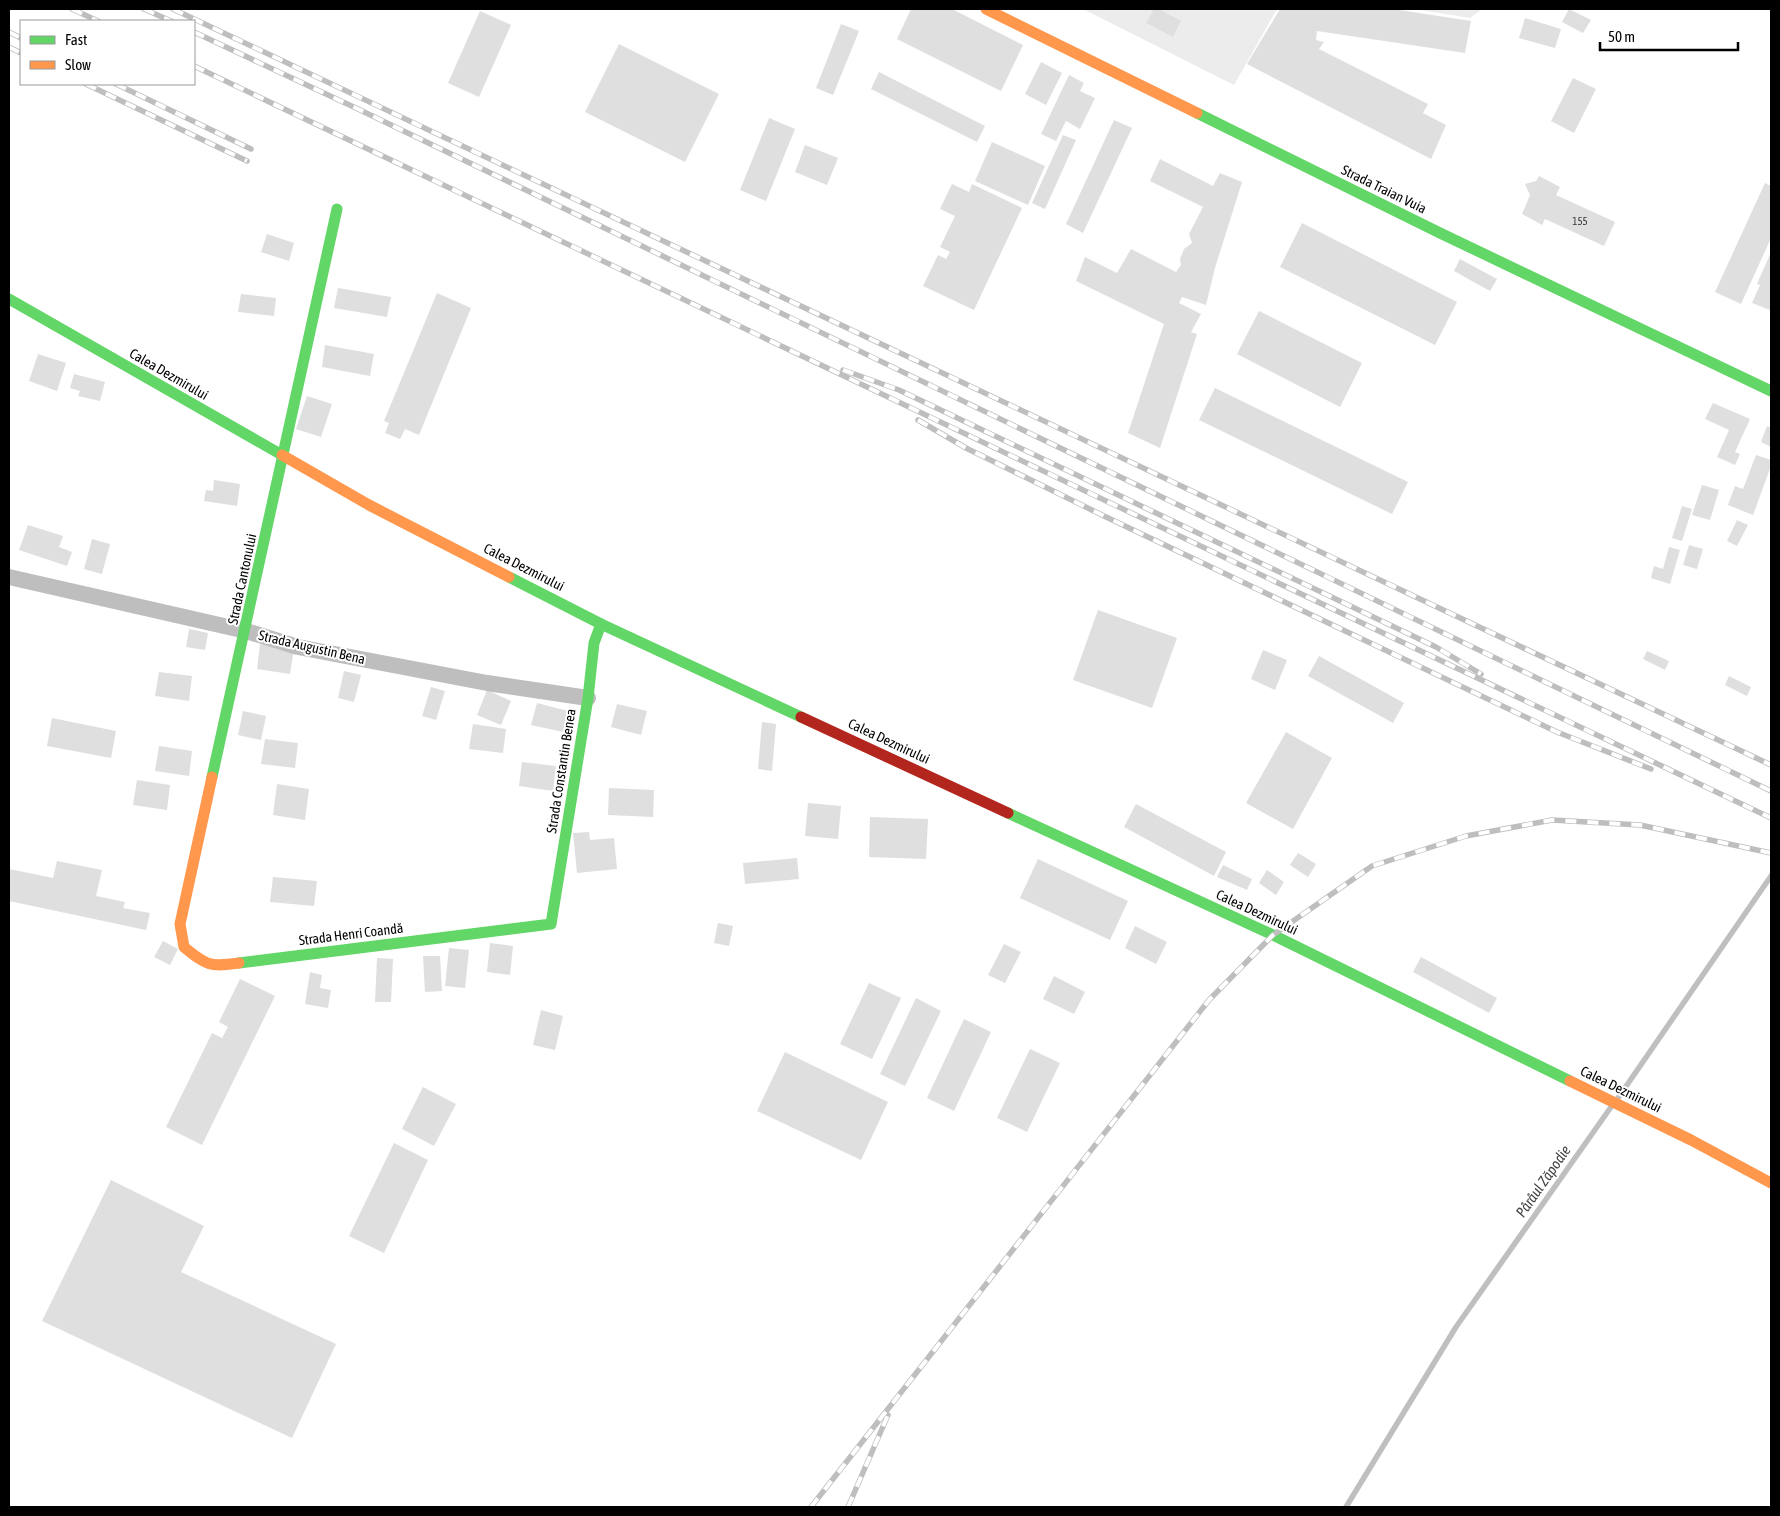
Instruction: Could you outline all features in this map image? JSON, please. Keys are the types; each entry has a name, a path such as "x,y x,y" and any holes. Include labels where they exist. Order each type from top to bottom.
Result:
{"main road":[{"name":"Strada Traian Vuia","path":"986,9 1423,225 1771,391"},
{"name":"Strada Cantonului","path":"180,924 246,631 337,209"},
{"name":"Calea Dezmirului","path":"9,299 284,457 601,624 1273,935 1691,1140 1771,1183"},
{"name":"Strada Constantin Benea","path":"551,924 588,698 594,643 601,624"},
{"name":"Strada Henri Coandă","path":"180,924 184,947 203,963 223,965 551,924"}],"street":[{"name":"Strada Augustin Bena","path":"9,577 246,631 308,649 486,683 588,698"}],"shaded area":[{"path":"1083,9 1277,9 1234,85"},
{"path":"1415,9 1482,9 1470,18"}],"building":[{"path":"911,9 952,9 1023,45 1001,91 897,39"},
{"path":"1154,9 1159,9 1181,21 1173,37 1146,23"},
{"path":"1280,9 1393,9 1471,21 1465,53 1317,31 1316,40 1324,42 1319,49 1428,104 1423,113 1446,125 1431,159 1247,64"},
{"path":"1569,9 1591,20 1583,33 1562,22"},
{"path":"480,11 511,25 479,97 448,83"},
{"path":"1525,18 1561,29 1555,48 1519,38"},
{"path":"841,24 859,31 833,95 816,88"},
{"path":"619,44 719,94 685,162 585,112"},
{"path":"1041,62 1062,73 1046,105 1025,94"},
{"path":"879,72 985,126 977,142 871,89"},
{"path":"1069,75 1084,83 1080,91 1095,98 1080,129 1066,121 1056,141 1041,134"},
{"path":"1573,78 1596,89 1574,133 1551,121"},
{"path":"769,118 795,129 766,201 740,190"},
{"path":"1114,120 1132,128 1083,233 1066,224"},
{"path":"1063,135 1076,140 1045,209 1032,203"},
{"path":"992,142 1045,166 1028,205 975,181"},
{"path":"805,145 838,158 827,185 795,172"},
{"path":"1160,159 1213,186 1220,173 1242,182 1215,268 1206,305 1182,297 1179,303 1201,314 1191,332 1197,334 1160,448 1128,433 1164,324 1076,281 1085,257 1117,273 1131,249 1176,272 1181,265 1180,259 1184,249 1192,243 1189,234 1203,207 1150,181"},
{"path":"1539,176 1560,187 1556,195 1615,222 1604,246 1545,219 1542,225 1522,214 1530,195 1525,184 1536,181"},
{"path":"1765,183 1771,186 1771,238 1741,304 1715,292"},
{"path":"952,184 969,192 972,184 1022,208 974,310 923,286 938,255 946,259 950,252 940,247 955,216 940,209"},
{"path":"1302,223 1457,302 1435,345 1280,267"},
{"path":"267,234 294,243 289,261 261,252"},
{"path":"1771,252 1770,310 1752,303 1760,285 1757,284"},
{"path":"1460,259 1497,279 1490,291 1454,271"},
{"path":"338,288 391,297 387,317 334,308"},
{"path":"437,293 471,308 419,435 405,429 400,439 385,433 389,423 384,421"},
{"path":"241,294 276,298 274,316 238,312"},
{"path":"1259,311 1362,363 1340,407 1237,354"},
{"path":"325,345 374,354 370,376 322,367"},
{"path":"38,354 66,363 57,391 29,381"},
{"path":"74,374 105,382 100,401 78,396 80,391 70,388"},
{"path":"1215,388 1408,482 1392,514 1199,420"},
{"path":"307,396 332,404 321,437 296,429"},
{"path":"1713,403 1750,419 1735,452 1740,454 1735,465 1717,457 1729,430 1705,419"},
{"path":"1767,426 1771,428 1771,447 1761,442"},
{"path":"1756,455 1771,460 1771,466 1753,515 1728,505 1735,486 1743,489"},
{"path":"214,480 240,484 237,506 204,501 206,490 213,491"},
{"path":"1702,485 1719,490 1710,520 1692,515"},
{"path":"1682,506 1692,509 1682,541 1672,538"},
{"path":"1737,520 1748,525 1737,546 1727,541"},
{"path":"28,525 63,536 59,547 72,552 67,566 19,550"},
{"path":"92,539 110,544 102,574 84,569"},
{"path":"1689,545 1703,549 1697,569 1683,565"},
{"path":"1669,547 1680,550 1670,584 1651,578 1654,566 1663,569"},
{"path":"1098,610 1177,638 1152,708 1073,680"},
{"path":"189,629 208,633 205,650 186,647"},
{"path":"260,644 294,649 290,674 257,669"},
{"path":"1263,650 1287,660 1275,690 1251,679"},
{"path":"1647,651 1669,661 1665,670 1643,659"},
{"path":"1319,656 1404,703 1393,723 1308,676"},
{"path":"344,671 361,675 354,702 338,698"},
{"path":"159,672 192,676 189,701 155,696"},
{"path":"1729,676 1751,687 1747,696 1725,685"},
{"path":"431,687 445,691 436,720 422,716"},
{"path":"487,690 511,701 501,725 477,715"},
{"path":"537,703 568,711 563,732 531,725"},
{"path":"617,704 647,711 641,735 611,727"},
{"path":"243,711 266,716 261,740 238,735"},
{"path":"52,718 116,731 111,758 47,746"},
{"path":"762,722 776,724 772,771 758,769"},
{"path":"473,724 506,729 503,753 469,749"},
{"path":"1286,732 1332,758 1293,829 1246,803"},
{"path":"265,739 298,743 295,768 261,764"},
{"path":"159,746 192,751 189,776 155,771"},
{"path":"522,762 556,766 553,791 519,786"},
{"path":"137,780 170,785 167,810 133,805"},
{"path":"277,784 309,789 305,820 273,815"},
{"path":"609,788 654,790 653,817 608,815"},
{"path":"808,803 841,806 838,839 805,836"},
{"path":"1136,804 1226,852 1214,876 1124,827"},
{"path":"870,817 928,819 926,859 869,857"},
{"path":"589,832 590,840 614,838 617,869 577,873 573,833"},
{"path":"1298,853 1316,864 1308,877 1290,865"},
{"path":"797,858 799,879 745,884 743,863"},
{"path":"1038,859 1128,901 1110,940 1020,898"},
{"path":"57,861 102,870 96,896 125,902 123,908 150,913 146,930 9,901 9,869 53,878"},
{"path":"1223,865 1252,879 1247,890 1217,877"},
{"path":"1267,870 1284,882 1276,895 1259,883"},
{"path":"273,877 317,881 314,906 270,902"},
{"path":"718,923 733,926 729,946 714,943"},
{"path":"1135,926 1167,942 1156,964 1125,948"},
{"path":"163,941 178,949 170,965 154,957"},
{"path":"490,943 513,946 510,975 487,972"},
{"path":"1004,944 1021,952 1005,983 988,975"},
{"path":"449,948 469,950 465,988 445,986"},
{"path":"423,956 440,956 442,991 425,992"},
{"path":"1421,957 1497,998 1489,1013 1413,972"},
{"path":"377,958 393,959 391,1002 375,1002"},
{"path":"310,972 322,975 320,988 331,990 328,1008 305,1004"},
{"path":"1054,976 1085,992 1074,1014 1043,999"},
{"path":"240,979 275,996 202,1145 166,1127 212,1033 222,1038 228,1027 219,1022"},
{"path":"869,983 901,998 872,1059 840,1044"},
{"path":"916,998 941,1011 905,1086 880,1074"},
{"path":"541,1010 563,1016 555,1050 533,1045"},
{"path":"964,1019 991,1032 954,1111 927,1098"},
{"path":"1030,1049 1060,1063 1027,1132 997,1118"},
{"path":"785,1052 888,1102 861,1160 757,1111"},
{"path":"423,1087 456,1104 434,1146 402,1129"},
{"path":"394,1143 428,1160 384,1253 349,1236"},
{"path":"111,1180 204,1226 181,1272 336,1344 292,1438 42,1321"}],"waterway":[{"name":"Pârâul Zăpodie","path":"1618,1098 1771,876"},
{"name":"Pârâul Zăpodie","path":"1346,1507 1456,1327 1611,1107"}],"railway":[{"path":"72,9 96,20"},
{"path":"144,9 169,20"},
{"path":"173,9 1771,765"},
{"path":"9,32 20,38"},
{"path":"195,32 358,109 1771,791"},
{"path":"9,47 20,52"},
{"path":"195,66 1771,818"},
{"path":"88,85 247,161"},
{"path":"118,85 251,149"},
{"path":"843,370 899,390 1436,647 1481,674"},
{"path":"918,420 966,448 1104,516 1557,732 1651,769"},
{"path":"811,1507 1209,1000 1273,935 1372,866 1466,836 1552,820 1640,825 1771,853"},
{"path":"848,1507 888,1415"}],"traffic: fast":[{"path":"1197,113 1440,233 1771,391"},
{"path":"212,777 337,209"},
{"path":"9,299 282,455"},
{"path":"509,577 601,624 801,717"},
{"path":"239,963 551,924 588,698 594,643 601,624"},
{"path":"1008,813 1273,935 1570,1081"}],"traffic: slow":[{"path":"986,9 1197,113"},
{"path":"282,455 369,505 509,577"},
{"path":"212,777 180,924 184,947 198,958 215,965 239,963"},
{"path":"1570,1081 1691,1140 1771,1183"}],"traffic: jam":[{"path":"801,717 1008,813"}]}
